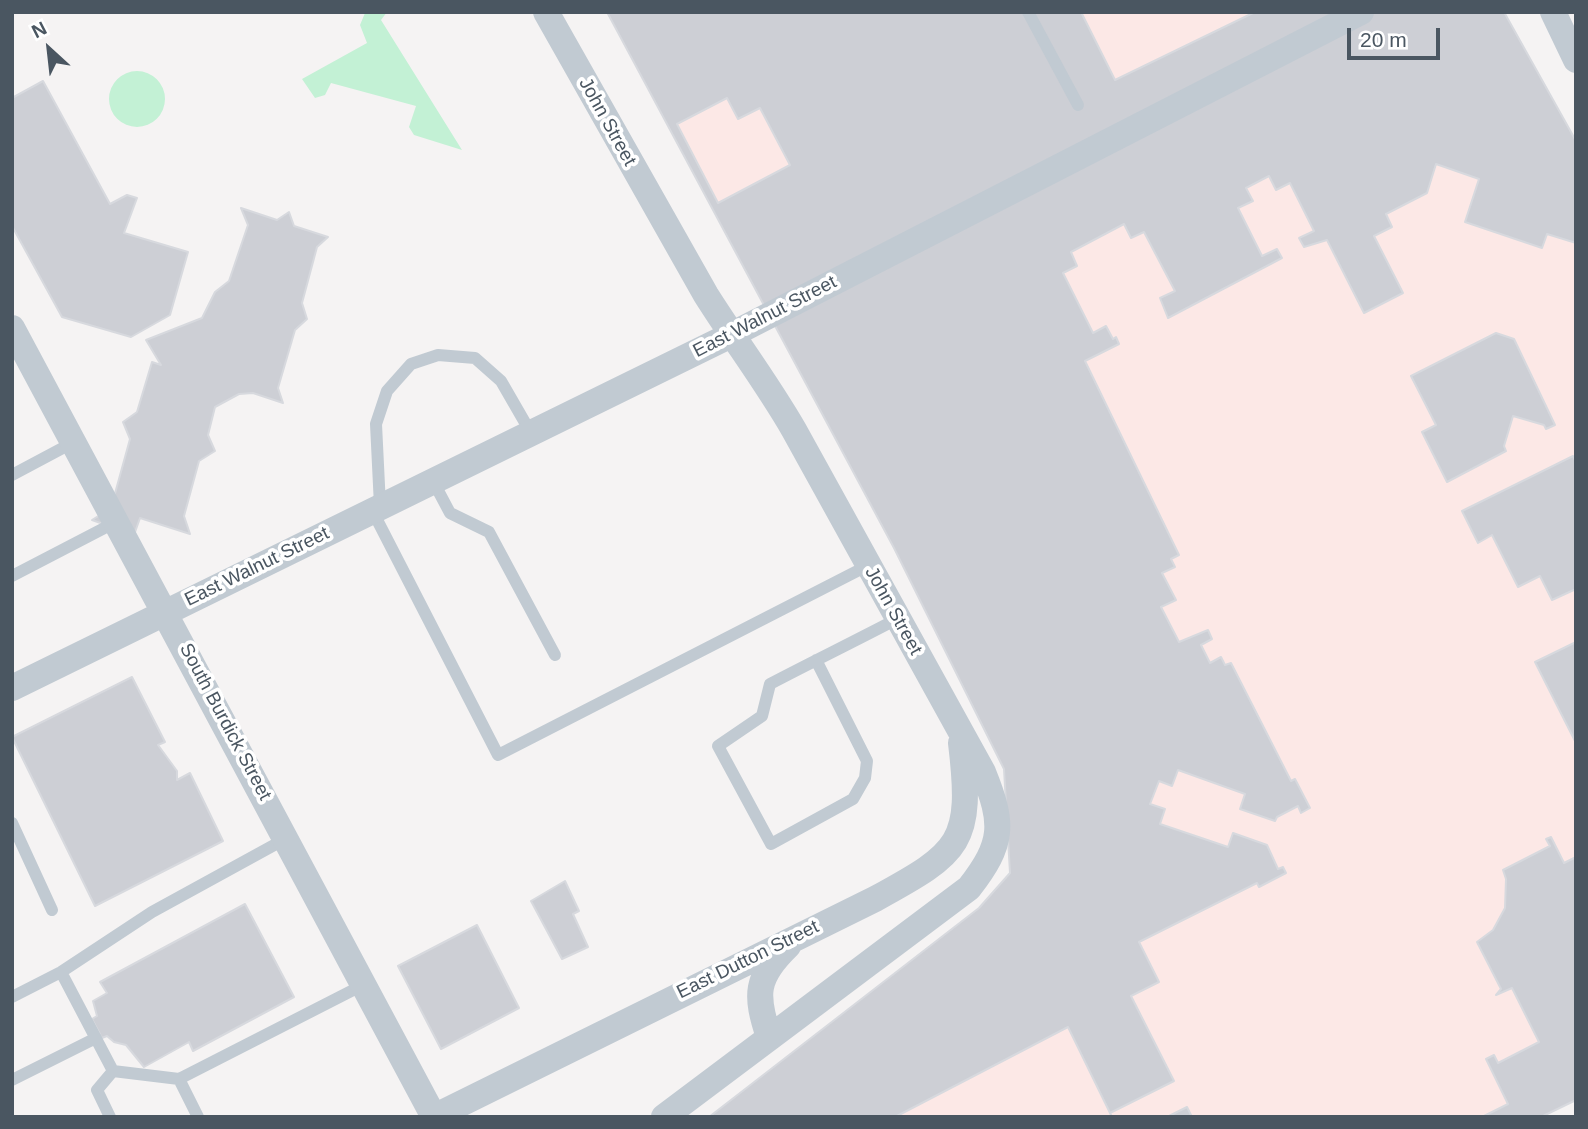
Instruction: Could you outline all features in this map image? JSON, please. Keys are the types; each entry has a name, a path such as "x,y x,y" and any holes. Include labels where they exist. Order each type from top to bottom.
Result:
{"street":[{"name":"John Street","path":"546,12 609,128 731,335 762,374 960,735 983,772 996,806 998,831 989,862 969,888 664,1117"},
{"name":"East Walnut Street","path":"12,688 731,335 1362,12"},
{"path":"1553,12 1576,60"},
{"name":"South Burdick Street","path":"12,328 434,1117"},
{"name":"East Dutton Street","path":"434,1117 912,878 951,848 961,831 967,809 960,735"},
{"path":"769,1037 759,1008 763,977 772,962 802,933"}],"lane":[{"path":"1028,12 1078,105"},
{"path":"531,433 501,381 475,358 438,355 411,364 387,391 376,424 376,508 498,755 867,566"},
{"path":"12,475 74,442"},
{"path":"433,481 450,513 489,532 555,655"},
{"path":"12,576 116,522"},
{"path":"816,660 867,761 864,778 853,799 771,844 718,746 762,716 770,684 816,660 897,619"},
{"path":"12,823 52,910"},
{"path":"12,997 61,972 152,912 287,838"},
{"path":"61,972 113,1071"},
{"path":"113,1071 179,1079 365,984"},
{"path":"12,1080 96,1038"},
{"path":"110,1117 97,1090 113,1071"},
{"path":"179,1079 198,1117"}],"shaded area":[{"path":"607,12 1504,12 1576,141 1576,1100 1541,1117 709,1117 979,908 1010,873 1004,769 894,548"}],"green space":[{"path":"387,12 381,20 462,150 414,135 409,127 416,106 331,83 325,95 315,98 302,79 367,43 360,25 365,13"},
{"path":"137,71 148,73 157,79 163,88 163,110 157,119 148,125 137,127 126,125 117,119 111,110 109,99 111,88 117,79 126,73"}],"building":[{"path":"607,12 1504,12 1576,141 1576,243 1547,234 1542,248 1465,222 1479,179 1436,164 1427,193 1386,214 1392,227 1374,236 1403,293 1364,313 1327,240 1304,247 1299,238 1314,231 1290,183 1276,190 1269,176 1246,188 1253,201 1238,208 1262,256 1277,249 1282,258 1168,318 1160,298 1175,291 1144,232 1131,238 1124,224 1071,252 1077,266 1063,273 1093,333 1106,326 1119,344 1085,361 1179,555 1171,559 1175,567 1162,573 1176,600 1161,607 1179,642 1208,630 1212,639 1201,645 1210,663 1221,657 1225,665 1231,663 1291,781 1295,779 1310,808 1301,813 1298,806 1277,817 1275,821 1240,809 1245,794 1178,770 1172,786 1159,781 1150,804 1165,809 1160,824 1228,847 1233,833 1267,845 1278,869 1283,867 1286,873 1259,887 1257,883 1139,942 1159,982 1131,996 1174,1081 1110,1113 1112,1117 709,1117 979,908 1010,873 1004,769 894,548"},
{"path":"1081,12 1255,12 1115,80"},
{"path":"43,81 110,204 127,195 137,198 124,233 188,252 170,315 131,337 62,317 12,226 12,98"},
{"path":"727,98 738,119 760,108 790,165 718,203 677,124"},
{"path":"241,208 277,220 289,212 294,226 328,237 317,247 302,303 307,319 295,330 278,388 283,403 253,393 239,394 215,407 208,435 215,451 199,461 184,516 190,534 140,518 134,535 92,520 111,508 130,439 123,422 137,412 152,362 161,365 146,340 202,318 215,292 229,281 248,225"},
{"path":"1496,333 1514,339 1555,425 1546,429 1544,425 1513,416 1504,446 1506,451 1447,482 1422,432 1436,425 1411,376"},
{"path":"1573,456 1576,462 1576,589 1552,600 1540,576 1518,587 1492,535 1478,543 1462,511"},
{"path":"1576,642 1576,743 1535,662"},
{"path":"132,677 165,742 158,745 177,771 177,780 190,773 223,841 95,906 12,737"},
{"path":"1551,837 1564,863 1576,857 1576,1100 1541,1117 1482,1117 1508,1104 1486,1059 1494,1055 1498,1063 1539,1042 1512,988 1496,995 1501,989 1477,942 1493,930 1505,908 1506,879 1503,870 1550,846 1546,839"},
{"path":"565,881 579,911 573,914 588,947 562,959 531,901"},
{"path":"245,904 294,997 193,1051 189,1042 144,1067 126,1045 114,1042 107,1036 102,1038 92,1019 97,1016 93,1001 107,993 100,982"},
{"path":"477,925 519,1008 441,1049 398,966"},
{"path":"1068,1027 1112,1117 895,1117 1020,1052"},
{"path":"1187,1107 1192,1117 1167,1117"}]}
